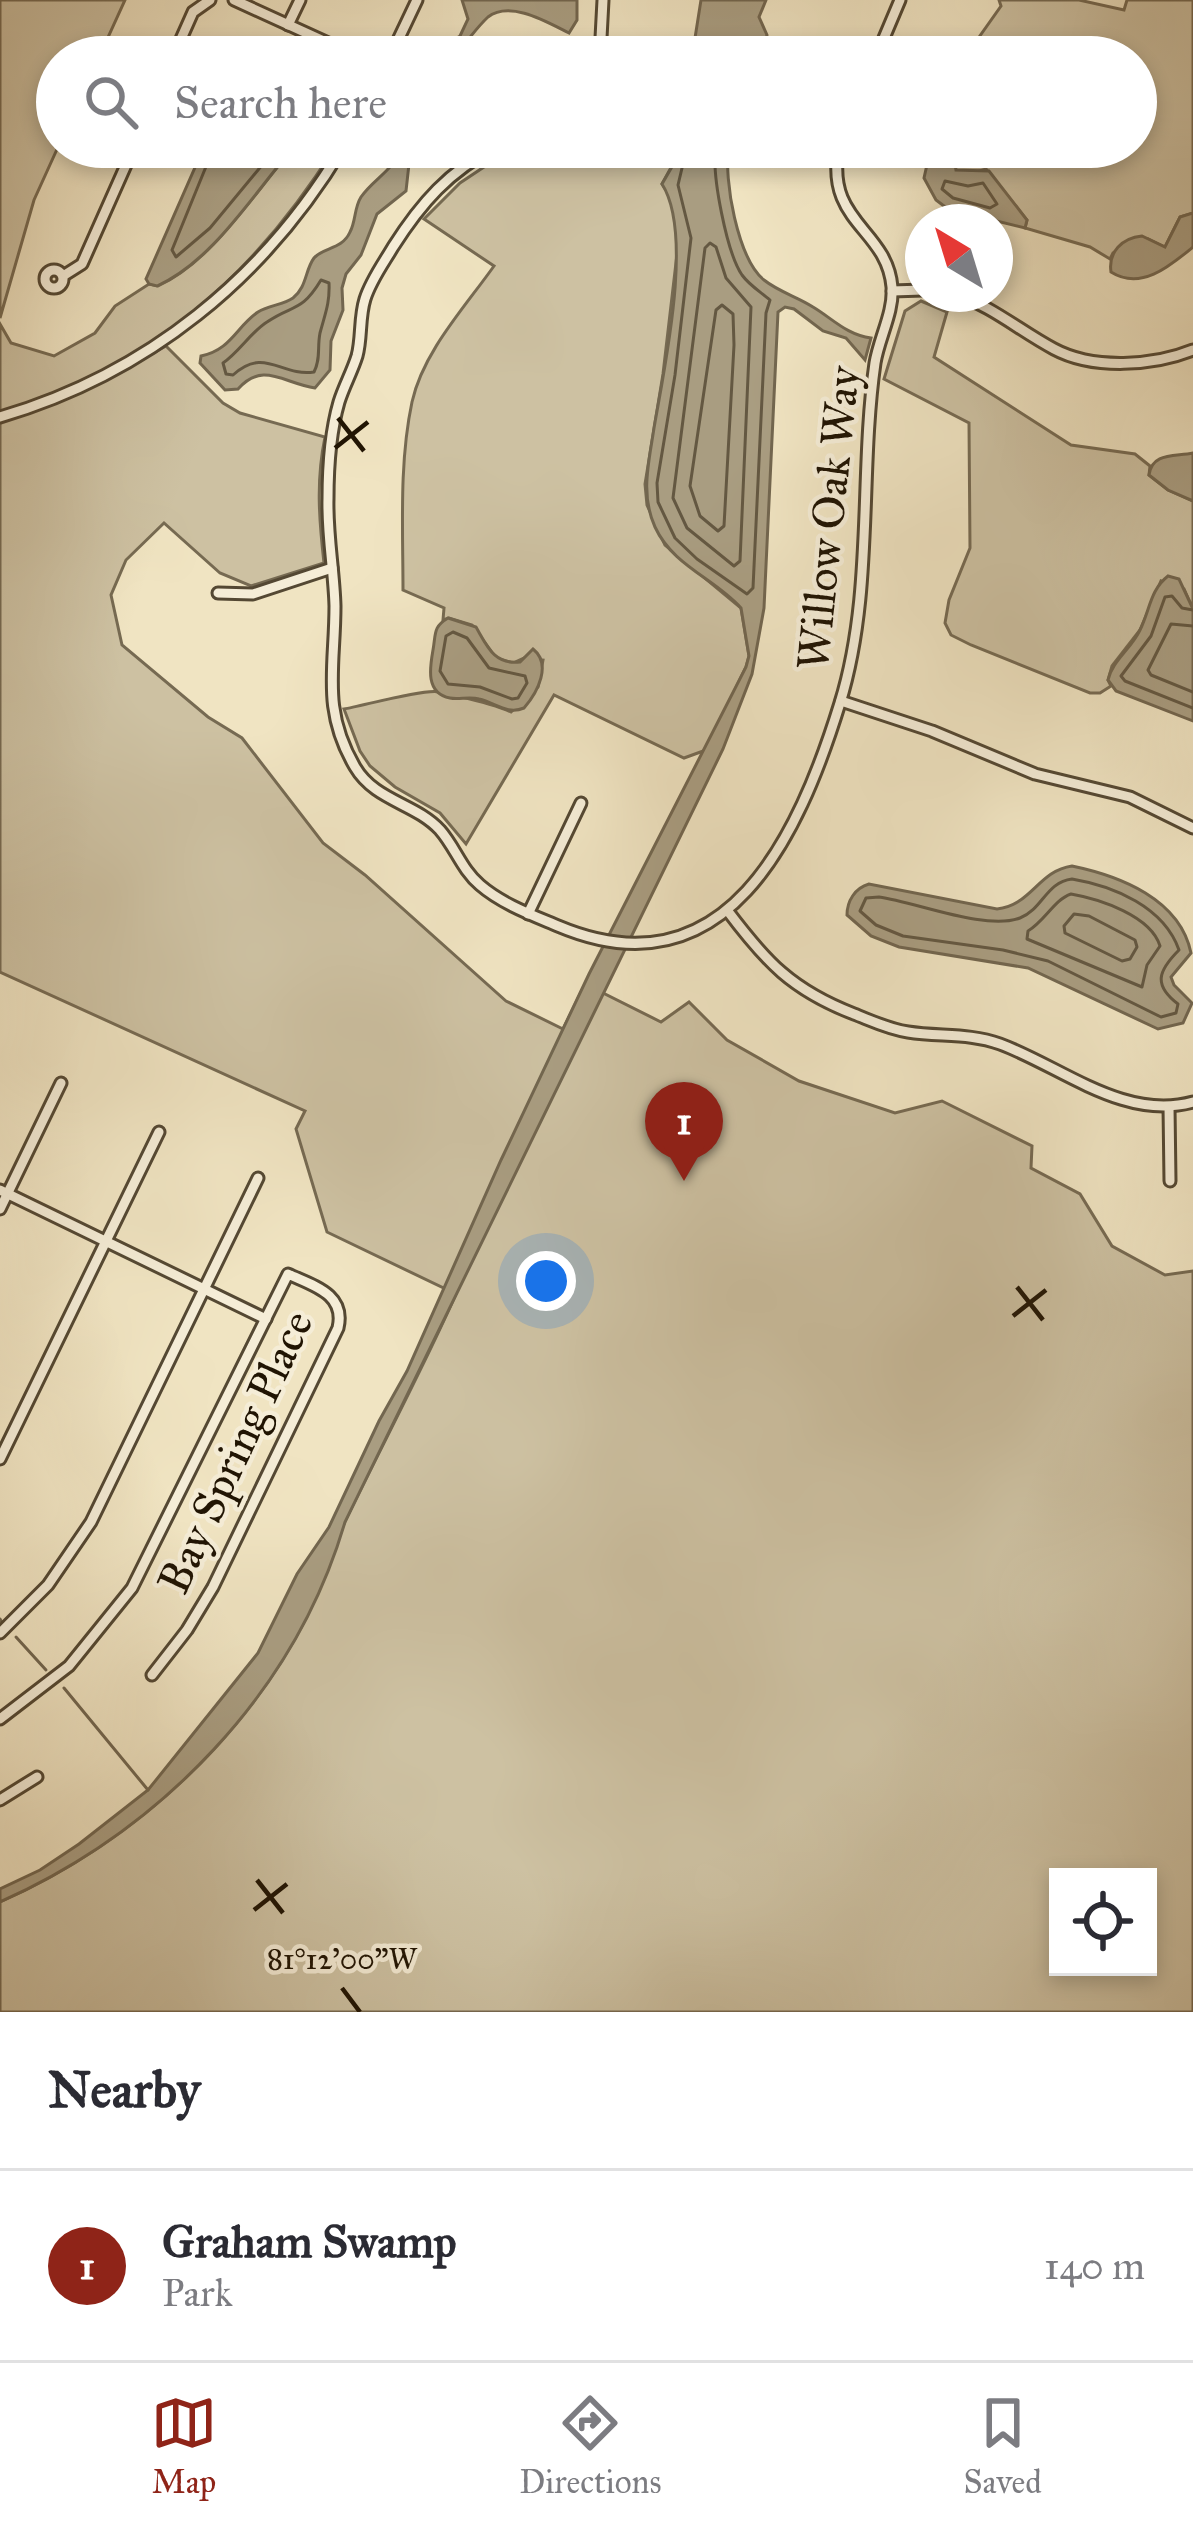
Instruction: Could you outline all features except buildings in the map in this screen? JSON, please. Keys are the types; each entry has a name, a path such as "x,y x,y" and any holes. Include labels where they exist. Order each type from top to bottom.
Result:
{"street":[{"path":"182,36 193,12 210,0"},
{"path":"234,0 312,36"},
{"path":"288,25 299,0"},
{"path":"401,36 417,0"},
{"path":"601,36 603,0"},
{"path":"885,36 900,0"},
{"path":"64,276 82,264 125,168"},
{"path":"0,417 106,375 166,340 208,308 284,233 329,168"},
{"name":"Willow Oak Way","path":"460,168 429,195 366,296 358,353 333,428 328,497 334,641 330,699 357,771 384,798 436,826 478,884 528,914 599,942 628,946 667,940 727,910 755,884 782,845 841,701 858,610 875,362 892,290"},
{"path":"837,168 842,198 856,225 883,258 892,290 905,290"},
{"path":"995,312 1071,356 1140,362 1193,350"},
{"path":"218,593 253,594 332,568"},
{"path":"841,701 932,731 1035,774 1130,797 1193,828"},
{"path":"528,914 581,803"},
{"path":"727,910 775,969 811,997 910,1033 978,1036 1023,1052 1120,1100 1168,1107 1193,1102"},
{"path":"0,1208 61,1083"},
{"path":"1168,1107 1170,1180"},
{"path":"0,1459 159,1132"},
{"path":"0,1634 48,1585 83,1535 258,1178"},
{"path":"0,1719 69,1666 122,1602 153,1552 266,1319 4,1192"},
{"name":"Bay Spring Place","path":"152,1675 213,1587 338,1328 340,1311 334,1298 287,1274 266,1319"},
{"path":"0,1800 37,1778"}],"shaded area":[{"path":"0,0 125,0 109,36 36,36 36,168 48,168 34,200 0,318"},
{"path":"999,0 1079,0 1124,10 1127,0 1193,0 1193,213 1180,217 1165,247 1148,239 1113,253 1110,259 1090,247 1025,228 1027,220 986,169 970,174 956,171 956,168 1157,168 1157,36 980,36 1001,6"},
{"path":"277,168 321,168 269,238 193,312 104,370 0,412 0,324 11,343 54,356 95,333 115,306 195,262"},
{"path":"482,168 671,168 662,184 670,196 679,237 645,484 647,505 665,545 741,608 749,656 706,750 684,758 554,695 466,844 440,813 370,766 344,709 432,691 511,712 538,687 543,660 524,658 513,663 496,658 472,625 443,620 444,608 403,590 403,472 417,383 435,348 494,266 424,219"},
{"path":"905,311 947,312 934,357 1071,445 1135,454 1150,466 1149,475 1193,501 1193,609 1184,589 1161,581 1140,630 1112,666 1111,686 1100,693 1090,693 951,635 945,623 949,600 970,548 969,423 884,379"},
{"path":"166,346 223,403 240,413 325,437 319,500 324,563 251,586 220,573 164,523 126,560 111,595 122,645 208,717 242,738 323,843 506,1001 563,1029 585,984 661,1022 689,1002 727,1040 799,1081 895,1113 942,1101 1032,1146 1031,1168 1080,1194 1112,1246 1165,1275 1193,1271 1193,2012 0,2012 0,1902 47,1879 134,1822 212,1751 246,1711 310,1611 348,1515 456,1294 327,1232 296,1129 305,1111 0,972 0,421 96,385"}],"water":[{"path":"462,0 577,0 577,20 569,33 528,14 507,11 488,17 471,36 460,36 468,19"},
{"path":"701,0 766,0 759,17 767,36 695,36"},
{"path":"195,168 277,168 194,262 157,286 146,279"},
{"path":"388,168 409,168 406,191 377,214 361,255 346,274 343,310 331,341 330,370 315,388 265,375 238,389 225,390 200,363 201,356 226,343 258,312 298,294 314,258 347,238 361,197"},
{"path":"671,168 728,168 734,218 755,270 847,330 871,338 865,360 846,338 823,331 794,309 785,307 778,312 764,608 752,674 723,749 345,1522 293,1643 214,1749 167,1795 59,1872 0,1902 0,1889 79,1844 148,1790 258,1653 297,1574 329,1527 407,1371 589,974 746,667 749,656 741,608 672,552 650,515 648,466 676,268 676,235 662,184"},
{"path":"926,168 989,171 1027,220 1025,228 1013,225 1013,204 941,204 924,178"},
{"path":"1193,213 1193,247 1175,262 1155,274 1133,279 1111,272 1114,252 1123,243 1142,236 1165,247 1180,217"},
{"path":"1193,453 1193,501 1149,475 1159,459"},
{"path":"1168,576 1179,579 1193,609 1193,721 1116,691 1108,680"},
{"path":"448,618 476,627 492,653 504,660 520,662 533,649 539,655 541,678 524,708 450,698 436,691 430,671 435,635"},
{"path":"1072,866 1128,884 1175,918 1191,953 1171,977 1192,1003 1183,1023 1158,1029 1028,968 899,947 871,936 847,915 853,896 869,884 997,909 1019,901 1051,874"}],"waterway":[{"path":"16,1637 46,1670"},
{"path":"64,1688 148,1790"}],"place":[{"name":"Graham Swamp","path":"684,1181"}]}
